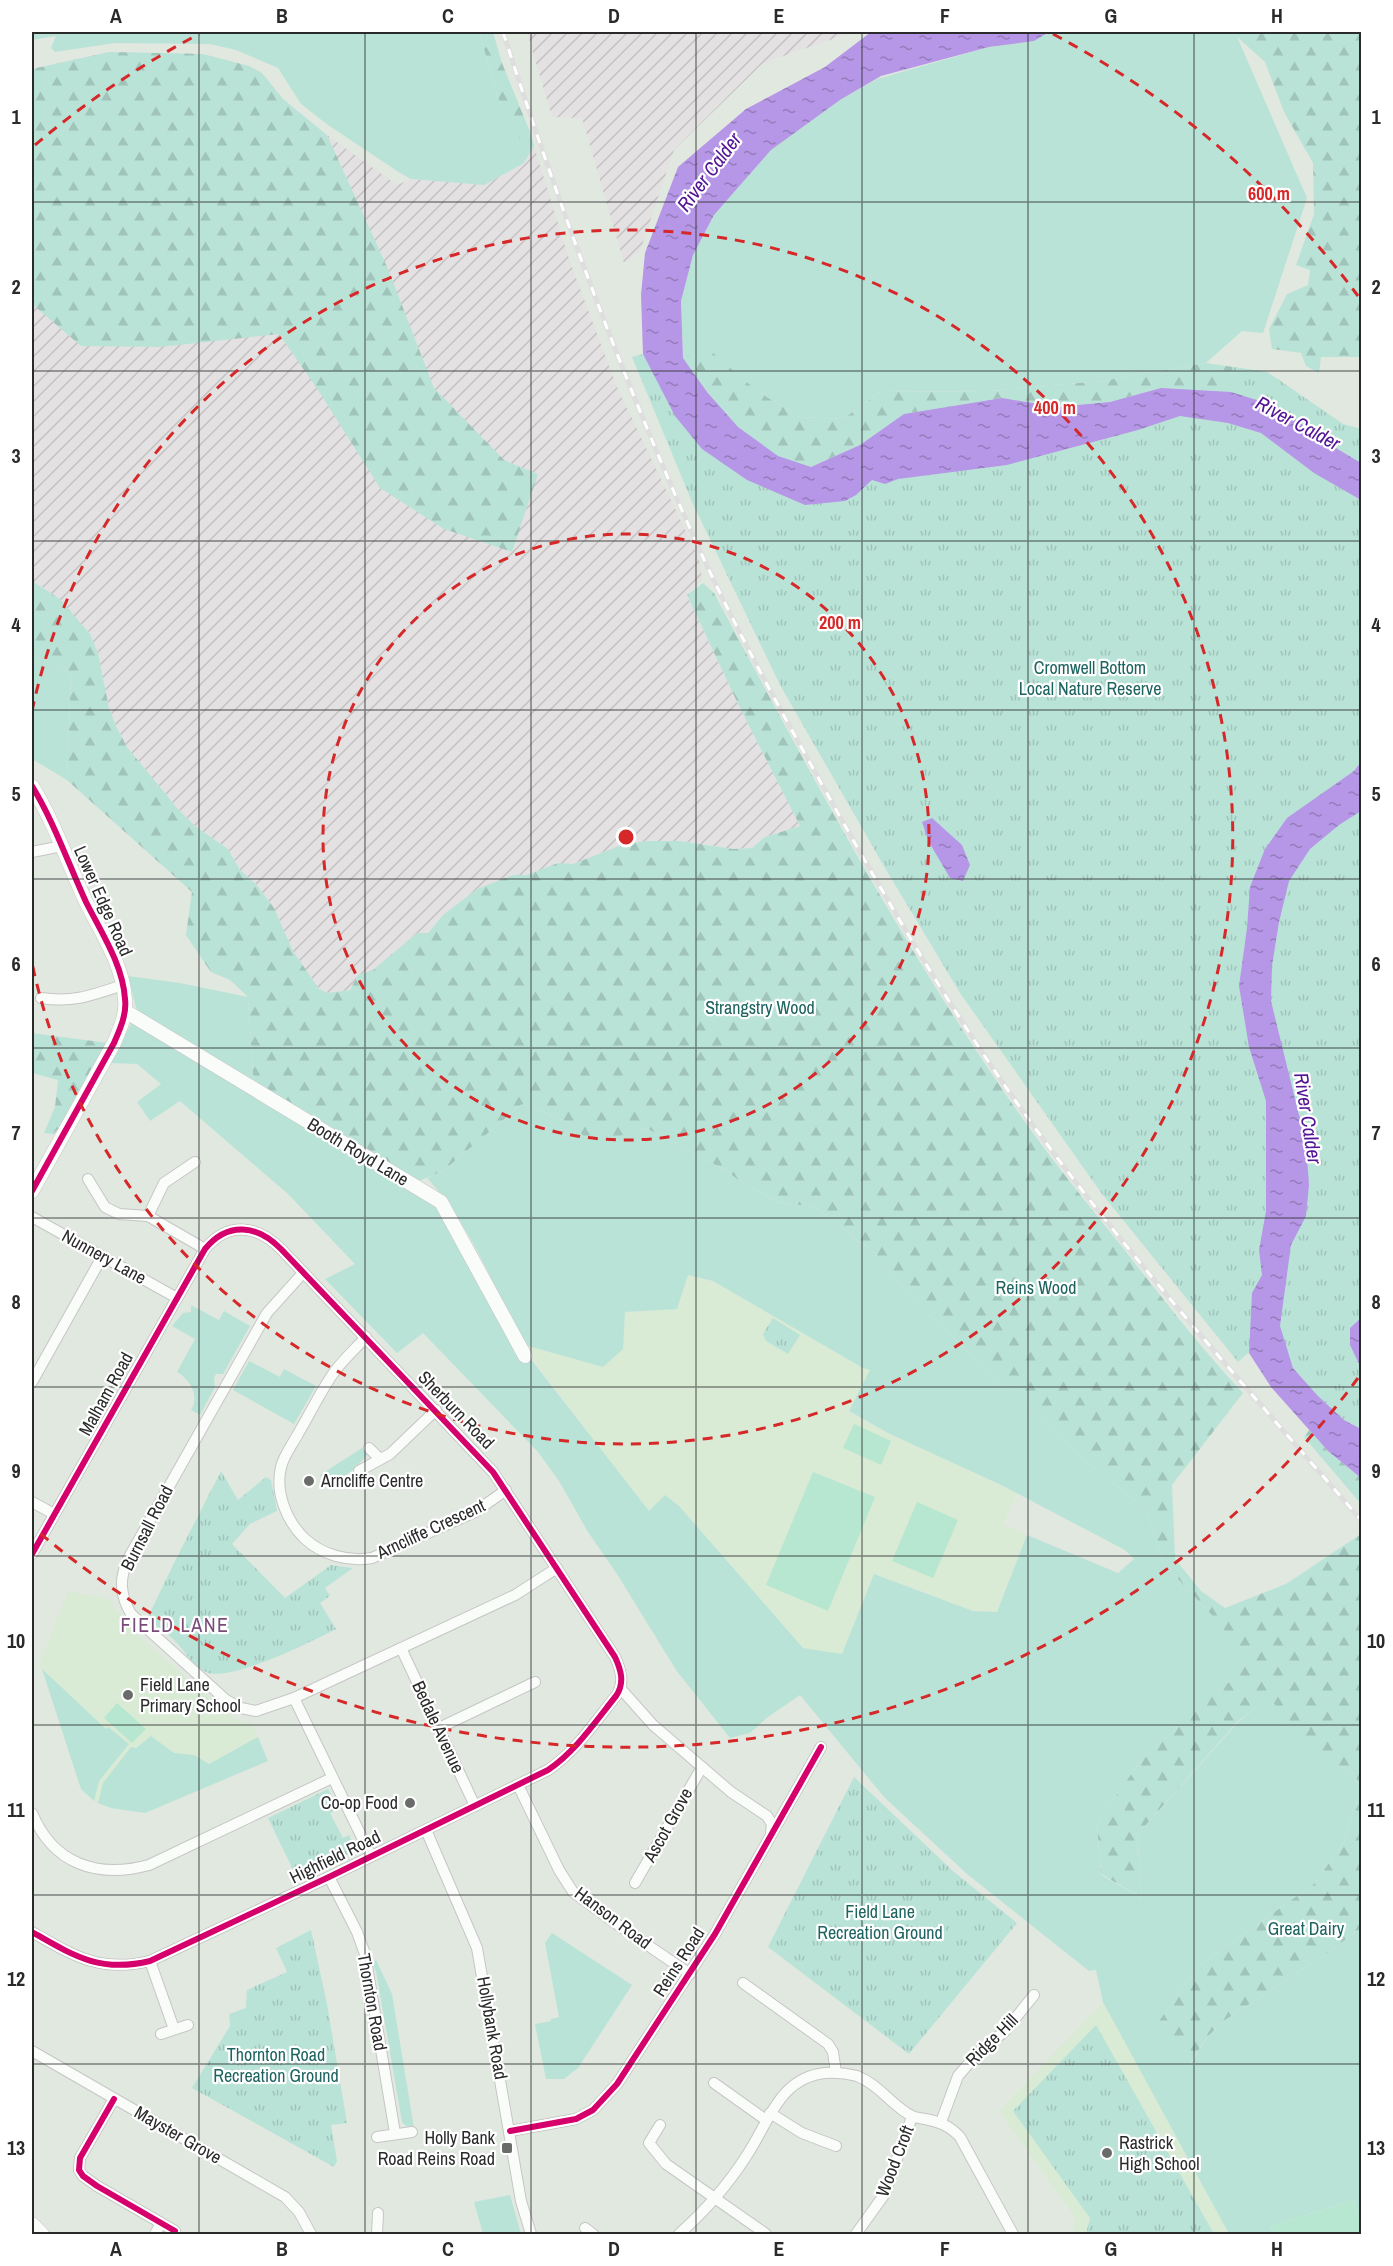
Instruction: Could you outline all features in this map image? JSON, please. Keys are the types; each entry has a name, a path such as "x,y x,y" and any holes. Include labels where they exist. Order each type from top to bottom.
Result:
{"street":[{"name":"Lower Edge Road","path":"32,786 45,809 110,950 123,985 125,1011 114,1043 32,1191"},
{"path":"32,852 62,846"},
{"path":"41,998 62,1001 84,998 123,985"},
{"name":"Booth Royd Lane","path":"125,1011 441,1202 525,1356"},
{"path":"148,1216 164,1183 195,1162"},
{"path":"88,1179 105,1207 119,1214 148,1216 205,1248"},
{"name":"Nunnery Lane","path":"32,1217 177,1298"},
{"name":"Sherburn Road","path":"205,1248 218,1236 234,1230 253,1231 273,1241 481,1457 506,1490 615,1657 621,1673 621,1689"},
{"name":"Malham Road","path":"32,1554 205,1248"},
{"path":"32,1382 102,1257"},
{"name":"Burnsall Road","path":"303,1273 267,1313 149,1519 122,1572 123,1601 131,1614 226,1700 241,1708 256,1711 294,1698 515,1595 557,1568"},
{"name":"Arncliffe Crescent","path":"366,1337 335,1372 281,1466 280,1488 283,1503 288,1516 302,1535 319,1549 341,1558 354,1560 372,1558 475,1512 506,1490"},
{"path":"359,1471 390,1454 436,1410"},
{"path":"369,1448 380,1460"},
{"path":"32,1502 54,1514"},
{"name":"Bedale Avenue","path":"401,1648 475,1806"},
{"path":"439,1728 535,1682"},
{"path":"621,1689 653,1725 739,1799 767,1816 772,1824 771,1834"},
{"name":"Highfield Road","path":"32,1932 92,1963 126,1966 150,1961 548,1770 565,1757 621,1689"},
{"path":"294,1698 371,1856"},
{"name":"Reins Road","path":"510,2131 569,2121 593,2110 617,2084 690,1974 821,1747"},
{"name":"Ascot Grove","path":"635,1883 702,1767"},
{"path":"32,1814 40,1832 71,1860 95,1870 120,1871 149,1865 332,1778"},
{"name":"Hanson Road","path":"518,1785 559,1870 573,1892 690,1974"},
{"name":"Hollybank Road","path":"426,1830 477,1948 521,2201 531,2235"},
{"name":"Thornton Road","path":"329,1877 357,1932 365,1954 395,2133"},
{"path":"150,1961 174,2030"},
{"path":"743,1983 828,2044 833,2052 836,2073"},
{"name":"Ridge Hill","path":"941,2122 958,2076 977,2054 1005,2031 1034,1995"},
{"path":"161,2034 188,2025"},
{"name":"Mayster Grove","path":"33,2055 285,2197 299,2212 310,2235"},
{"path":"679,2235 714,2199 747,2154 780,2098 800,2081 815,2075 836,2073 859,2077 873,2084 912,2116 941,2122 955,2131 1013,2235"},
{"path":"714,2083 768,2117 836,2146"},
{"path":"114,2099 80,2158 79,2170 83,2176 97,2186 175,2231"},
{"name":"Wood Croft","path":"856,2235 884,2195 912,2116"},
{"path":"660,2125 649,2143 666,2164 766,2235"},
{"path":"377,2138 395,2133 412,2132"},
{"path":"377,2235 378,2213"},
{"path":"155,2235 161,2223"},
{"path":"32,2224 42,2235"}],"shaded area":[{"path":"527,32 853,32 763,63 674,150 640,251 624,263 582,118 552,117"},
{"path":"109,52 203,54 249,66 262,73 283,99 313,125 397,185 411,179 484,185 524,163 534,146 570,262 617,387 699,559 702,579 687,596 739,706 800,826 765,837 752,848 733,849 680,841 648,841 624,844 573,864 558,864 527,875 513,875 477,889 443,915 428,933 417,933 373,970 358,975 350,990 328,993 319,989 293,951 274,908 256,884 240,870 228,849 195,826 178,809 127,747 109,708 98,653 89,632 44,588 32,581 32,69"},
{"path":"688,1275 713,1281 863,1368 871,1370 849,1412 1017,1494 1003,1524 1027,1535 997,1612 973,1611 874,1574 842,1654 803,1648 679,1506 649,1512 521,1344 603,1367 623,1349 625,1312 677,1309"},
{"path":"854,1424 891,1441 881,1465 843,1448"},
{"path":"813,1472 875,1497 828,1611 766,1585"},
{"path":"917,1502 958,1520 933,1578 892,1561"},
{"name":"Field Lane Primary School","path":"68,1591 109,1599 129,1627 234,1719 253,1724 268,1761 145,1813 111,1808 96,1802 81,1789 40,1663"},
{"path":"117,1703 146,1729 132,1743 104,1718"},
{"name":"Rastrick High School","path":"1103,2002 1229,2234 1072,2234 1075,2217 999,2111"},
{"path":"1354,2200 1361,2224 1361,2234 1273,2234 1271,2226"}],"green space":[{"path":"32,32 479,32 500,104 527,139 530,132 534,146 524,163 484,185 411,179 328,125 301,104 278,68 236,50 210,44 115,43 55,52 51,48 56,36 32,40"},
{"path":"479,32 493,32 502,63 530,132 527,139 520,139 500,104"},
{"path":"1046,32 1235,32 1307,198 1263,333 1242,331 1206,363 1102,381 989,391 880,392 843,419 799,417 757,391 683,358 681,301 693,255 714,215 771,150 840,100 877,79 989,47 1034,41"},
{"path":"1235,32 1361,32 1361,357 1321,357 1319,373 1306,366 1301,353 1272,349 1269,329 1287,294 1308,285 1310,270 1296,265 1314,214 1313,163 1284,112 1265,62 1236,36"},
{"path":"109,52 203,54 249,66 262,73 283,99 327,135 388,269 434,388 504,460 538,474 512,552 444,529 380,488 318,390 279,334 160,347 81,346 32,304 32,69"},
{"path":"705,346 757,391 799,417 843,419 880,392 989,391 1102,381 1206,363 1267,372 1343,424 1361,429 1161,388 1110,402 1056,407 1002,398 904,414 860,445 811,467 776,455 736,424 683,358"},
{"name":"Cromwell Bottom Local Nature Reserve","path":"643,354 683,358 736,423 780,457 811,467 860,445 904,414 1002,398 1056,407 1110,402 1161,388 1222,391 1233,367 1267,372 1343,424 1361,429 1361,1429 1344,1420 1293,1368 1279,1326 1238,1362 1102,1194 960,993 780,685 692,502 632,357"},
{"name":"Strangstry Wood","path":"32,581 60,599 90,634 98,653 109,708 127,747 178,809 195,826 228,849 240,870 256,884 274,908 293,951 319,989 328,993 350,990 358,975 373,970 417,933 428,933 443,915 477,889 513,875 527,875 558,863 573,864 624,844 648,841 680,841 733,849 752,848 765,837 800,826 739,706 687,595 703,583 714,593 824,797 901,932 984,1062 1063,1173 1182,1322 1243,1393 1172,1485 1175,1559 1201,1591 1225,1608 1286,1584 1361,1534 1361,1786 1352,1772 1302,1752 1271,1698 1239,1720 1137,1835 1142,1898 1101,1874 1097,1823 1144,1756 1242,1671 1223,1627 1164,1564 1146,1509 1083,1459 914,1301 878,1256 815,1207 778,1202 742,1183 727,1171 646,1128 593,1144 568,1122 522,1104 443,1171 412,1184 254,1088 248,997 230,980 211,972 186,935 192,892 67,780 71,674 32,654"},
{"path":"32,654 71,674 67,780 32,759"},
{"path":"128,976 180,983 248,997 254,1085 137,1011"},
{"path":"134,1021 261,1098 262,1094 412,1184 419,1196 438,1208 514,1345 530,1358 649,1511 665,1495 679,1506 803,1648 842,1654 874,1574 973,1611 997,1612 1027,1535 1118,1573 1134,1559 1125,1550 1001,1485 888,1433 849,1411 870,1370 713,1281 688,1275 677,1309 625,1312 623,1349 603,1367 521,1344 469,1236 427,1178 443,1171 522,1104 568,1122 593,1143 646,1128 727,1171 742,1183 778,1202 815,1207 878,1256 914,1301 1083,1459 1146,1509 1164,1564 1223,1627 1243,1671 1144,1756 1097,1823 1101,1875 1142,1898 1137,1835 1240,1720 1271,1697 1302,1751 1352,1772 1361,1786 1344,1842 1314,1884 1199,1966 1156,2025 1189,2066 1208,2036 1225,2020 1323,1956 1361,1928 1361,2224 1354,2200 1271,2226 1273,2234 1229,2234 1103,2002 1096,1970 1089,1971 967,1874 884,1797 800,1695 768,1717 750,1733 730,1738 676,1670 617,1574 588,1532 559,1481 538,1452 423,1333 397,1353 325,1279 355,1264 288,1194 180,1101 150,1121 137,1102 161,1084 137,1064 110,1063"},
{"path":"32,1033 108,1043 86,1078 62,1125 53,1134 44,1133 55,1107 58,1080 32,1073"},
{"path":"191,1305 219,1320 224,1311 250,1326 223,1374 216,1374 215,1387 200,1415 191,1410 194,1405 194,1394 190,1383 177,1372 195,1339 172,1326 183,1313 191,1312"},
{"path":"773,1318 800,1335 788,1354 766,1341 763,1334"},
{"path":"249,1361 280,1377 284,1369 316,1386 294,1424 233,1390"},
{"path":"1309,1430 1328,1451 1361,1478 1361,1504 1304,1437"},
{"path":"362,1448 368,1453 367,1455 353,1470 328,1488 320,1475"},
{"path":"221,1471 238,1500 266,1477 271,1480 277,1511 250,1524 232,1544 285,1598 331,1565 353,1568 325,1588 330,1596 320,1603 336,1629 271,1659 233,1672 217,1674 206,1672 192,1662 170,1636 147,1619"},
{"path":"42,1669 106,1729 108,1727 129,1744 99,1781 94,1801 81,1789"},
{"path":"151,1736 174,1753 194,1755 209,1764 258,1737 268,1761 145,1813 111,1808 98,1803 103,1783 131,1747 136,1748"},
{"name":"Field Lane Recreation Ground","path":"854,1777 953,1871 1017,1923 909,2054 768,1947"},
{"name":"Great Dairy","path":"1361,1786 1361,1928 1323,1956 1225,2020 1208,2036 1188,2066 1156,2025 1199,1966 1314,1884 1344,1842"},
{"path":"328,1789 338,1809 330,1813 343,1838 349,1835 355,1848 354,1852 328,1862 326,1867 298,1880 268,1818"},
{"name":"Thornton Road Recreation Ground","path":"311,1930 327,2004 347,2123 331,2125 337,2161 334,2167 192,2088 230,2026 229,2014 246,2008 247,1990 287,1972 276,1948"},
{"path":"552,1933 632,1985 578,2068 564,2079 546,2079 535,2024 559,2017 545,1943"},
{"path":"376,1960 392,1994 414,2128 402,2122 376,1971 372,1963"},
{"name":"Rastrick High School","path":"1096,2025 1214,2234 1086,2234 1090,2218 1013,2111"},
{"path":"510,2195 521,2234 483,2234 474,2202"}],"water":[{"name":"River Calder","path":"871,32 1049,32 1034,41 989,47 881,76 840,100 771,150 714,215 693,255 681,301 683,358 707,392 738,427 778,456 811,467 860,445 904,414 1002,398 1056,407 1110,402 1161,388 1231,392 1279,407 1324,441 1361,463 1361,500 1314,473 1261,433 1228,423 1180,416 1138,430 1007,465 898,479 885,484 872,480 856,495 845,501 805,505 747,480 702,449 675,416 643,354 641,295 645,253 678,167 746,109 825,67"},
{"path":"1361,762 1361,811 1339,825 1310,849 1289,881 1272,966 1271,1001 1306,1144 1309,1185 1306,1216 1291,1245 1280,1326 1293,1368 1344,1420 1361,1429 1361,1478 1328,1451 1271,1387 1249,1353 1252,1293 1262,1275 1259,1250 1266,1211 1266,1101 1249,1047 1239,986 1250,887 1265,849 1287,818 1354,771"},
{"path":"932,818 962,845 970,865 963,881 950,878 929,842 922,822"},
{"path":"1361,1318 1361,1368 1350,1345 1350,1328"}],"railway":[{"path":"503,32 594,295 673,489 701,553 750,652 862,856 984,1055 1076,1183 1155,1281 1362,1521"}],"cycle path":[{"path":"32,786 116,961 123,986 125,1005 114,1043 32,1191"},
{"path":"32,1554 205,1249 214,1240 233,1230 252,1231 272,1241 281,1249 493,1472 615,1657 621,1681 616,1696 585,1736 548,1770 150,1961 116,1965 88,1960 32,1932"},
{"path":"510,2131 576,2119 593,2110 617,2084 715,1934 821,1747"},
{"path":"114,2099 80,2158 79,2170 83,2176 97,2186 175,2231"}],"place":[{"name":"Arncliffe Centre","path":"309,1481"},
{"name":"Field Lane Primary School","path":"128,1695"},
{"name":"Co-op Food","path":"410,1803"},
{"name":"Holly Bank Road Reins Road","path":"507,2148"},
{"name":"Rastrick High School","path":"1107,2153"}],"district":[{"name":"FIELD LANE","path":"175,1625"}],"park label":[{"name":"Reins Wood","path":"1036,1288"}]}
